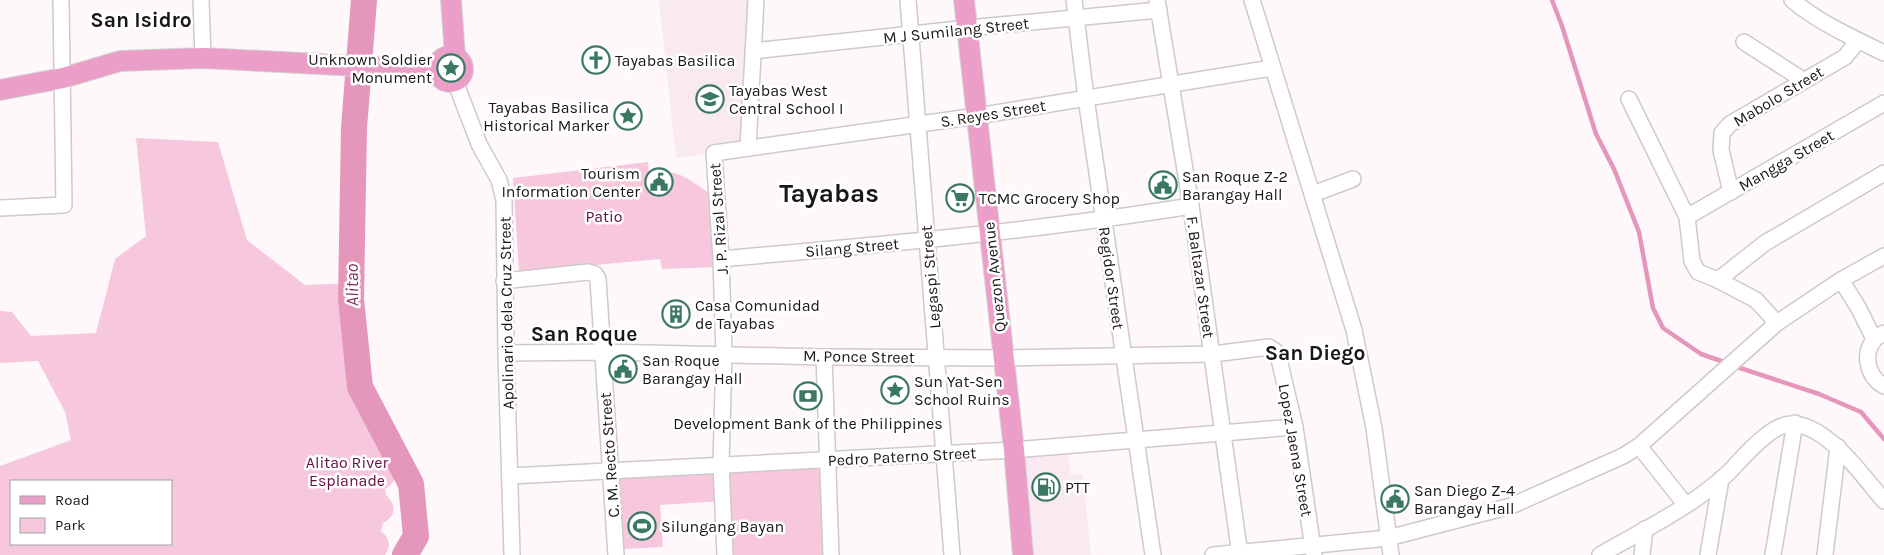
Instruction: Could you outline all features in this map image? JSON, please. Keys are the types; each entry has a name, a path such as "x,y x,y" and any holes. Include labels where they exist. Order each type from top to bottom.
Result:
{"main road":[{"path":"451,0 455,56"},
{"name":"Quezon Avenue","path":"964,0 1014,450 1023,555"},
{"path":"455,56 463,65 463,72 455,81 443,80 437,70 438,63 442,58 455,56"},
{"path":"0,90 63,78 120,61 203,58 437,70"}],"street":[{"path":"0,208 64,205 61,0"},
{"path":"202,0 203,58"},
{"path":"748,147 756,0"},
{"name":"Legaspi Street","path":"908,0 952,555"},
{"name":"Regidor Street","path":"1074,0 1086,98 1153,555"},
{"path":"1252,0 1354,330 1374,428 1391,555"},
{"path":"1792,0 1801,8 1858,41 1884,53"},
{"name":"M J Sumilang Street","path":"753,51 1076,18 1158,5"},
{"name":"F. Baltazar Street","path":"1158,5 1191,206 1240,554"},
{"name":"Mabolo Street","path":"1731,192 1721,150 1722,133 1730,124 1845,57 1858,41"},
{"path":"1744,42 1803,80"},
{"name":"S. Reyes Street","path":"714,153 977,116 1272,68"},
{"name":"Apolinario dela Cruz Street","path":"455,81 479,144 499,180 504,200 504,281 512,555"},
{"path":"1629,99 1687,217 1692,261 1698,272 1756,300 1777,323"},
{"name":"Mangga Street","path":"1687,217 1884,103"},
{"name":"J. P. Rizal Street","path":"714,153 721,259 724,353 721,465 725,555"},
{"path":"1718,280 1766,243 1884,173"},
{"path":"1313,194 1353,179"},
{"name":"Silang Street","path":"721,259 927,240 1104,220 1191,206"},
{"path":"1213,555 1314,551 1388,538 1511,506 1623,456 1639,446 1777,323 1841,280 1884,256"},
{"name":"C. M. Recto Street","path":"504,281 588,272 595,274 598,279 616,555"},
{"path":"1841,280 1879,336 1868,352 1868,369 1878,383 1884,386"},
{"name":"Lopez Jaena Street","path":"1213,354 1269,347 1278,355 1295,427 1314,551"},
{"name":"M. Ponce Street","path":"506,352 724,353 824,357 1003,358 1213,354"},
{"path":"824,357 831,555"},
{"path":"1600,555 1685,504 1721,479 1775,428 1785,424 1795,424 1812,430 1838,447 1884,501"},
{"path":"1773,555 1795,424"},
{"name":"Pedro Paterno Street","path":"510,476 1014,450 1295,427"},
{"path":"1639,446 1685,504"},
{"path":"1825,555 1838,447"},
{"path":"1708,555 1721,479"},
{"path":"1642,555 1645,528"}],"shaded area":[{"name":"Tayabas West Central School I","path":"659,0 756,0 748,147 676,158"},
{"path":"1068,452 1071,475 1083,474 1091,555 1029,555 1021,456"}],"green space":[{"name":"Alitao River Esplanade","path":"136,138 218,142 247,240 305,285 351,283 360,387 386,435 388,461 395,472 394,480 385,489 394,510 393,514 383,523 381,531 389,542 385,555 0,555 0,466 71,440 65,412 38,361 0,363 0,311 12,312 31,336 96,333 115,259 146,236"},
{"name":"Patio","path":"648,162 649,172 659,171 681,175 709,193 718,267 662,269 660,259 519,272 513,178"},
{"path":"828,459 831,555 725,555 722,501 660,505 663,547 624,549 619,474"}],"waterway":[{"name":"Alitao","path":"364,0 354,128 351,299 360,387 411,484 416,536 405,555"},
{"path":"1552,0 1596,134 1614,169 1639,232 1653,308 1663,328 1701,354 1727,363"},
{"path":"1734,366 1819,394 1861,412 1884,439"}],"place":[{"name":"Tayabas Basilica","path":"596,60"},
{"name":"Unknown Soldier Monument","path":"451,68"},
{"name":"Tayabas West Central School I","path":"710,99"},
{"name":"Tayabas Basilica Historical Marker","path":"628,116"},
{"name":"Tourism Information Center","path":"659,182"},
{"name":"San Roque Z-2 Barangay Hall","path":"1163,185"},
{"name":"TCMC Grocery Shop","path":"960,198"},
{"name":"Casa Comunidad de Tayabas","path":"676,314"},
{"name":"San Roque Barangay Hall","path":"623,369"},
{"name":"Sun Yat-Sen School Ruins","path":"895,390"},
{"name":"Development Bank of the Philippines","path":"808,396"},
{"name":"PTT","path":"1046,487"},
{"name":"San Diego Z-4 Barangay Hall","path":"1395,499"},
{"name":"Silungang Bayan","path":"642,526"}],"district":[{"name":"San Isidro","path":"141,20"},
{"name":"Tayabas","path":"829,193"},
{"name":"San Roque","path":"584,334"},
{"name":"San Diego","path":"1315,353"}]}
